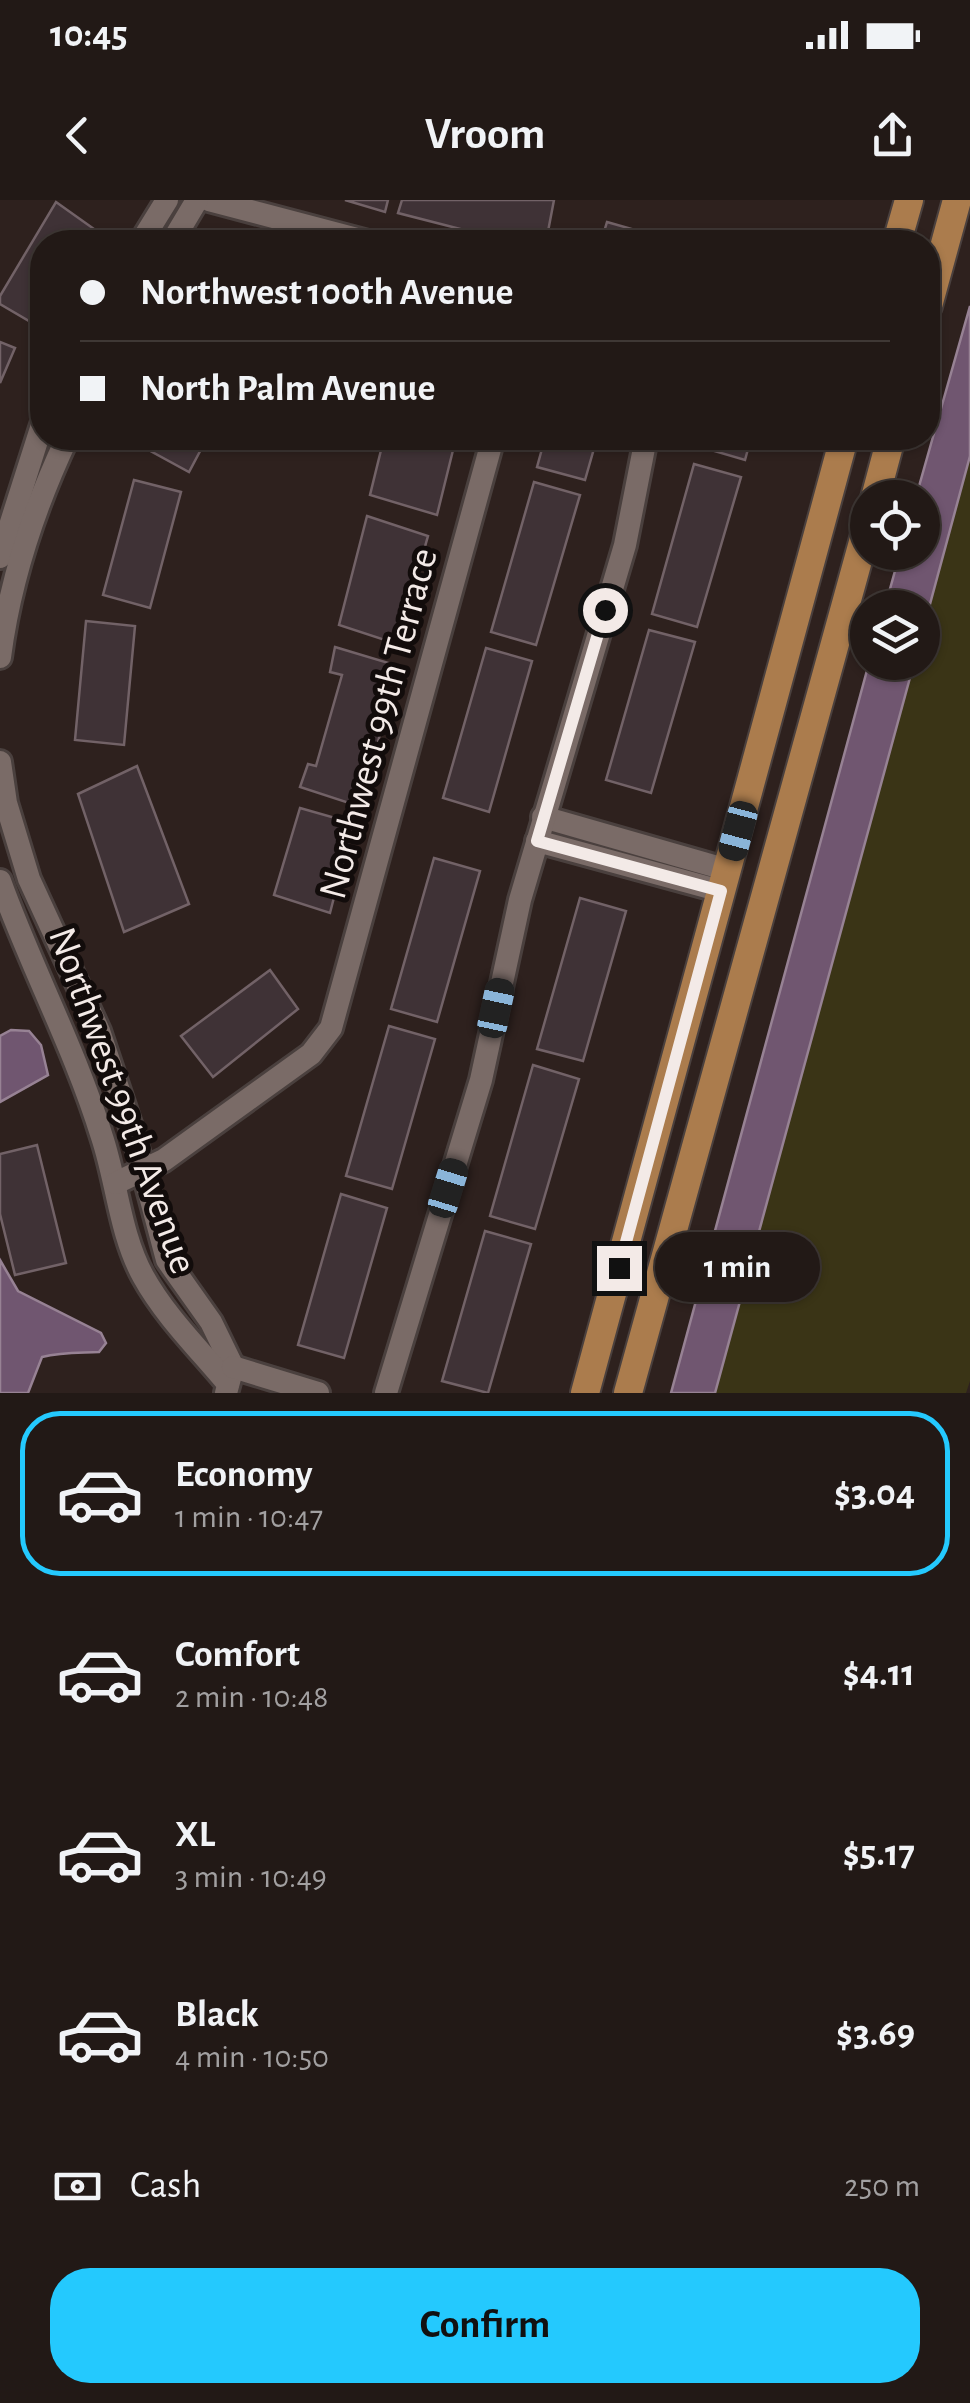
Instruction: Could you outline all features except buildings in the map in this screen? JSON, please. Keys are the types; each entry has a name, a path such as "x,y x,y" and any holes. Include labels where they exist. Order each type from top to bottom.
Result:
{"main road":[{"path":"900,230 908,200"},
{"path":"940,264 958,200"},
{"path":"585,1393 841,450"},
{"path":"880,480 888,450"},
{"path":"628,1393 855,570"}],"street":[{"path":"148,230 167,200"},
{"path":"179,230 196,200"},
{"path":"209,200 323,230"},
{"path":"958,200 970,202"},
{"path":"0,557 34,450"},
{"path":"0,657 5,617 37,501 61,450"},
{"name":"Northwest 99th Terrace","path":"141,1172 164,1160 311,1054 331,1028 491,450"},
{"path":"386,1393 481,1080 520,900 625,545 644,450"},
{"name":"Northwest 99th Avenue","path":"0,762 6,803 29,880 99,1031 134,1136 167,1260 211,1322 229,1381"},
{"path":"543,818 724,880"},
{"path":"537,841 724,880"},
{"path":"1,889 29,880"},
{"name":"Northwest 99th Avenue","path":"1,889 60,1023 102,1135 128,1240 142,1274 166,1312 229,1381"},
{"path":"116,1183 141,1172"},
{"path":"229,1381 318,1393"}],"shaded area":[{"path":"970,306 970,456 940,567 940,480 921,480 929,450 940,450 940,412"},
{"path":"970,456 970,1381 966,1393 715,1393 909,680 940,680 940,590 934,590"},
{"path":"895,570 939,570 934,590 890,590"},
{"path":"864,680 909,680 715,1393 671,1393"},
{"path":"11,1030 29,1031 41,1045 48,1075 0,1102 0,1036"},
{"path":"0,1260 18,1291 101,1333 106,1343 99,1352 42,1357 28,1393 0,1393"}],"route":[{"path":"605,610 537,841 721,891 619,1268"}]}
